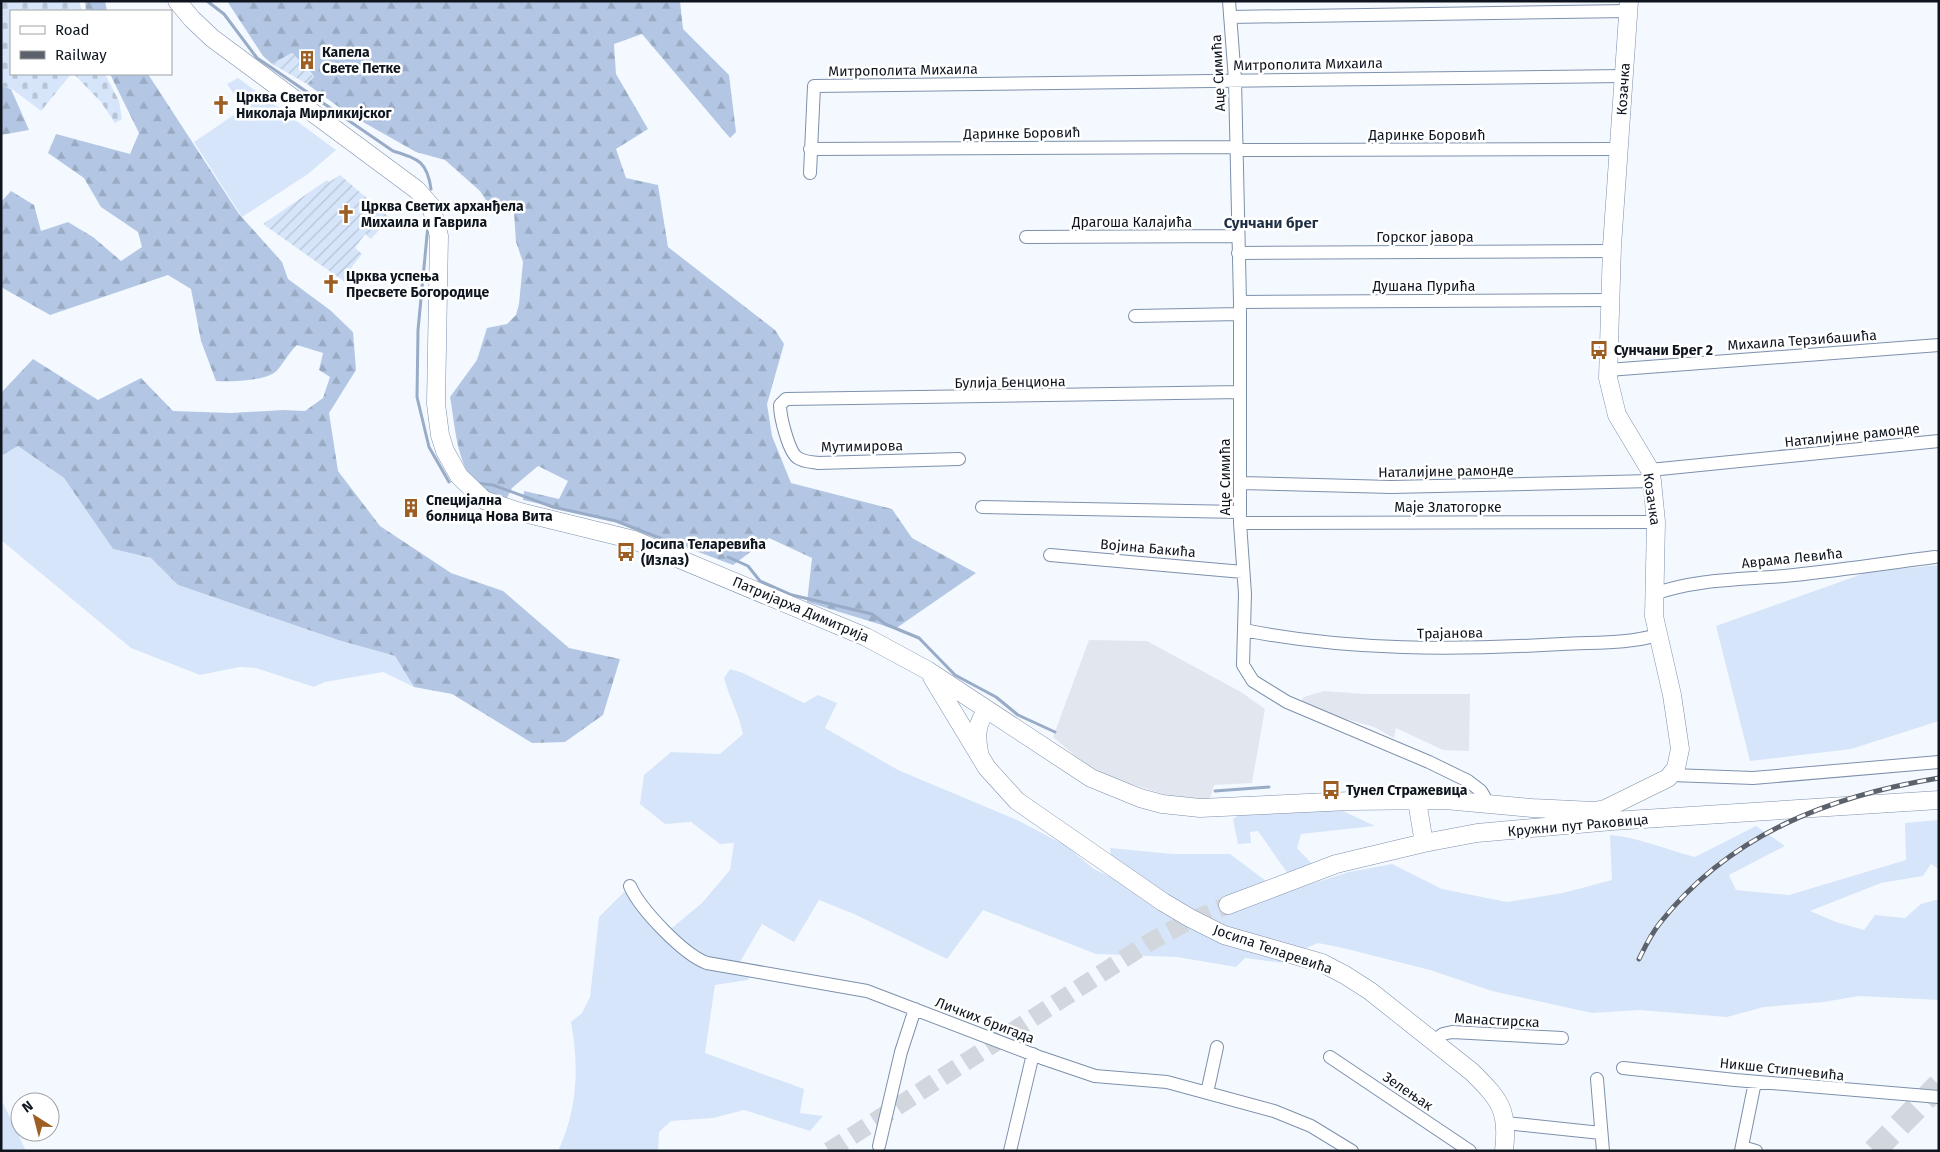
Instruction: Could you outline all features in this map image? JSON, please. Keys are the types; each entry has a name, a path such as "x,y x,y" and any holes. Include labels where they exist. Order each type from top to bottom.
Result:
{"main road":[{"name":"Патријарха Димитрија","path":"177,1 212,38 417,190 431,206 438,225 440,250 436,389 438,424 445,451 454,468 478,496 498,506 615,535 657,549 866,637 927,670 1091,778 1124,793 1162,804 1221,808 1350,801 1445,800 1484,805"},
{"name":"Козачка","path":"1629,6 1611,252 1608,370 1617,415 1651,475 1656,522 1654,594 1657,635 1669,680 1679,737 1679,760 1672,775"},
{"name":"Јосипа Теларевића","path":"927,670 964,732 996,780 1017,801 1163,902 1224,935 1322,963 1345,974 1370,991 1472,1072 1487,1087 1498,1102 1506,1123 1504,1151"},
{"name":"Јосипа Теларевића","path":"980,756 976,731 984,709"},
{"path":"964,732 968,716 972,710 984,709"},
{"path":"1484,805 1601,811 1659,784 1672,775"},
{"name":"Кружни пут Раковица","path":"1228,905 1318,870 1424,843 1490,832 1612,821 1939,800"},
{"path":"1417,801 1424,843"}],"street":[{"name":"Аце Симића","path":"1229,1 1235,80 1235,149 1240,308 1240,517 1243,572 1243,665 1253,680 1287,702 1462,778 1481,791 1484,796 1484,805"},
{"path":"1230,17 1629,6"},
{"name":"Митрополита Михаила","path":"810,149 814,86 1624,76"},
{"path":"810,149 810,172"},
{"name":"Даринке Боровић","path":"810,149 1618,149"},
{"name":"Драгоша Калајића","path":"1026,237 1238,236"},
{"name":"Горског јавора","path":"1238,253 1611,252"},
{"name":"Душана Пурића","path":"1135,316 1240,308 1609,300"},
{"name":"Михаила Терзибашића","path":"1608,370 1939,344"},
{"name":"Булија Бенциона","path":"782,402 786,399 1240,392"},
{"name":"Мутимирова","path":"782,402 780,414 792,452 801,460 818,463 959,459"},
{"name":"Наталијине рамонде","path":"1240,483 1391,487 1651,475 1939,441"},
{"name":"Маје Златогорке","path":"982,507 1240,517 1656,522"},
{"name":"Војина Бакића","path":"1050,555 1243,572"},
{"name":"Аврама Левића","path":"1654,594 1682,585 1704,581 1793,575 1935,557"},
{"name":"Трајанова","path":"1244,630 1280,637 1425,649 1636,640 1657,635"},
{"path":"1672,775 1752,778 1939,762"},
{"name":"Личких бригада","path":"630,886 650,917 701,961 868,991 1033,1054 1101,1077 1167,1082 1274,1111 1328,1136 1352,1151"},
{"path":"879,1146 901,1052 915,1008"},
{"name":"Манастирска","path":"1434,1041 1443,1034 1452,1032 1562,1038"},
{"path":"1207,1093 1218,1047"},
{"path":"1010,1151 1033,1054"},
{"name":"Зелењак","path":"1330,1056 1470,1151"},
{"name":"Никше Стипчевића","path":"1623,1068 1755,1082 1939,1097"},
{"path":"1597,1079 1603,1151"},
{"path":"1755,1082 1742,1149 1756,1151"},
{"path":"1506,1123 1601,1133"}],"shaded area":[{"path":"1089,640 1147,641 1241,692 1265,709 1252,783 1214,785 1209,803 1182,800 1109,777 1080,760 1053,737"},
{"path":"1324,691 1366,694 1470,694 1469,751 1443,750 1396,728 1394,738 1374,727 1298,705 1304,697"}],"green space":[{"path":"1,1 79,1 82,10 10,10 10,75 70,75 41,111 12,89 1,86"},
{"path":"85,1 105,1 107,10 86,10"},
{"path":"227,1 680,1 683,29 729,75 736,132 730,138 642,34 614,44 616,74 648,129 616,149 626,178 658,185 668,247 775,330 784,344 767,404 772,436 791,483 892,509 912,538 976,573 895,629 807,602 812,558 769,538 733,565 616,521 523,500 524,491 559,499 568,481 538,466 512,488 506,500 490,494 477,485 469,475 459,450 450,397 477,360 487,328 507,324 516,315 519,304 523,262 516,242 514,212 493,211 480,191 445,160 416,152 347,113 307,84 314,76 292,53 272,64 263,56"},
{"path":"292,53 314,77 307,84 272,64"},
{"path":"75,75 106,75 119,101 122,119 115,123 101,102"},
{"path":"110,75 149,75 239,214 282,262 288,279 330,310 353,332 356,370 329,413 338,471 380,526 451,573 503,591 569,648 620,659 603,715 565,742 532,743 452,694 414,687 395,656 338,640 178,585 151,558 113,549 64,478 18,446 1,456 1,393 33,359 98,400 141,378 173,411 231,413 283,410 305,411 323,398 330,377 319,370 323,353 297,345 277,370 269,376 246,380 216,381 201,341 191,289 168,275 50,315 1,287 1,202 11,191 34,205 41,231 68,222 93,237 121,261 142,247 138,232 101,207 84,178 48,153 56,134 130,154 139,133"},
{"path":"238,78 336,150 308,174 242,217 194,142 244,108 227,84"},
{"path":"1,86 11,89 29,130 1,135"},
{"path":"340,175 390,218 371,239 365,234 355,248 362,254 351,268 362,277 352,287 263,224 327,180 329,182"},
{"path":"18,446 64,478 113,549 151,558 178,585 338,640 395,656 414,687 383,672 325,682 314,687 256,668 240,667 200,675 131,648 1,540 1,456"},
{"path":"1939,565 1939,721 1851,749 1750,761 1716,626 1868,572"},
{"path":"730,669 743,673 804,703 818,695 837,703 825,728 898,770 1017,820 1065,845 1094,869 1114,879 1110,848 1173,854 1230,854 1282,893 1349,872 1392,864 1442,889 1507,902 1563,893 1612,880 1610,835 1642,841 1695,857 1756,826 1785,846 1729,875 1736,890 1789,895 1906,860 1905,823 1939,820 1939,869 1931,864 1923,876 1881,883 1810,911 1836,922 1864,930 1875,915 1905,918 1921,904 1939,899 1939,1000 1859,996 1824,1002 1764,1007 1727,1017 1639,1010 1592,1013 1492,991 1430,970 1318,943 1304,949 1298,965 1245,958 1236,967 1177,957 1096,954 983,910 947,959 854,914 819,900 794,942 762,924 737,967 752,970 748,980 715,985 705,1053 804,1089 800,1113 823,1116 810,1131 744,1110 713,1118 671,1121 659,1132 658,1151 558,1151 570,1119 575,1087 576,1071 571,1022 582,1013 590,997 599,917 630,886 667,932 702,903 730,870 734,843 720,844 691,822 665,824 640,804 644,775 671,752 720,754 743,734 724,678"},
{"path":"1332,806 1375,826 1301,834 1297,848 1315,867 1288,874 1258,831 1250,832 1251,843 1238,844 1233,819 1241,813"},
{"path":"1,1102 10,1118 10,1142 22,1142 26,1151 1,1151"}],"waterway":[{"path":"207,1 224,14 257,58 393,151 420,162 427,172 431,189"},
{"path":"428,225 418,330 417,397 429,447 449,482"},
{"path":"476,483 493,485 553,507 616,521 680,546"},
{"path":"728,557 748,566 760,581 792,595 872,614 885,624 919,638 955,675 996,697 1018,715 1055,732"},
{"path":"1215,791 1269,787"}],"tunnel":[{"path":"829,1151 1148,943 1185,923 1228,905"},
{"path":"1874,1151 1939,1085"}],"railway":[{"path":"1639,959 1657,927 1688,892 1718,865 1750,843 1785,824 1821,808 1859,796 1939,778"}],"place":[{"name":"Капела Свете Петке","path":"307,60"},
{"name":"Црква Светог Николаја Мирликијског","path":"221,105"},
{"name":"Црква Светих арханђела Михаила и Гаврила","path":"346,214"},
{"name":"Црква успења Пресвете Богородице","path":"331,284"},
{"name":"Сунчани Брег 2","path":"1599,350"},
{"name":"Специјална болница Нова Вита","path":"411,508"},
{"name":"Јосипа Теларевића (Излаз)","path":"626,552"},
{"name":"Тунел Стражевица","path":"1331,790"}],"district":[{"name":"Сунчани брег","path":"1271,223"}]}
